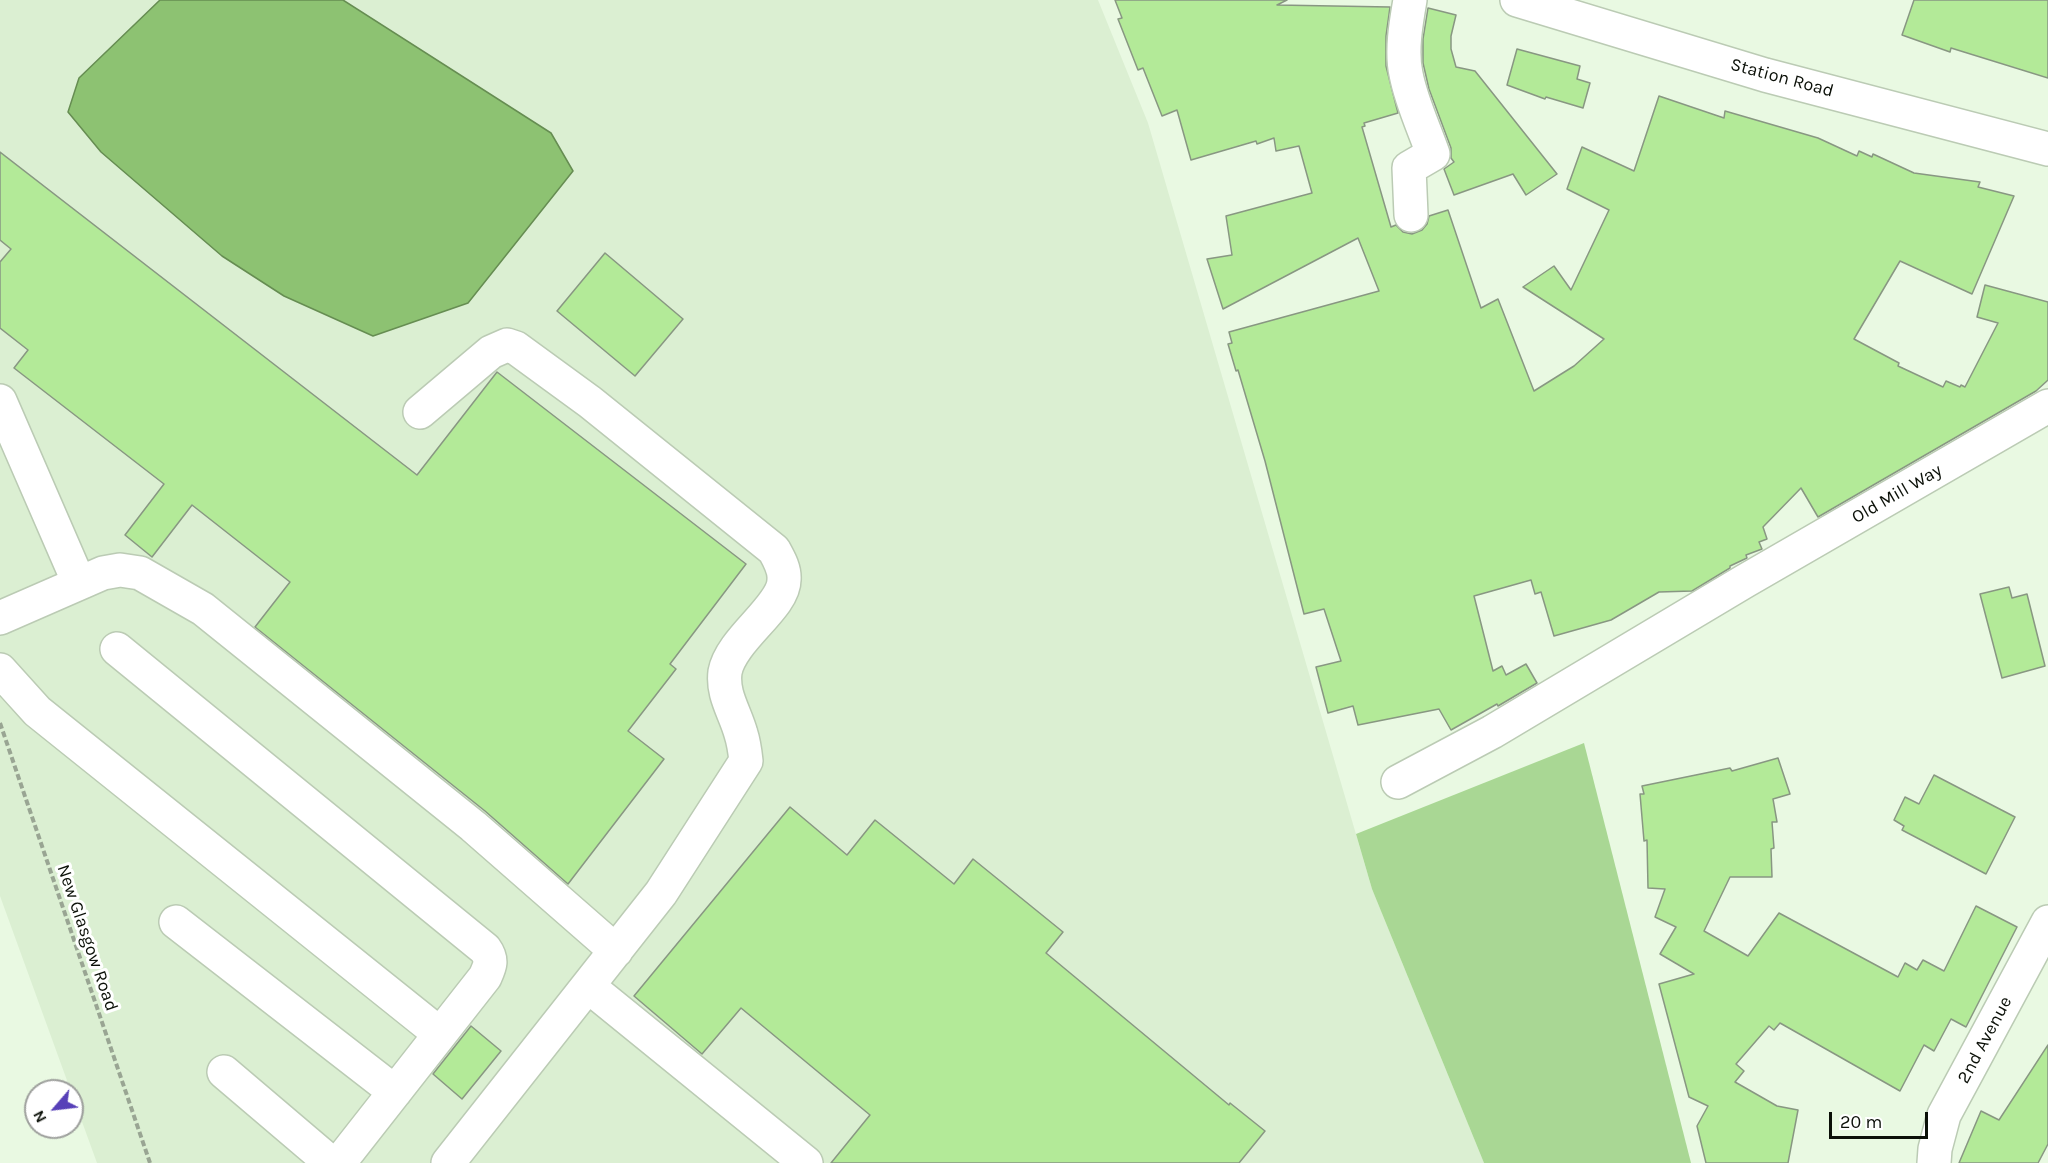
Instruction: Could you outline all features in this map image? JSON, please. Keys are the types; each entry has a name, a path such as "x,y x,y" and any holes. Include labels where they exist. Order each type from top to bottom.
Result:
{"street":[{"path":"1410,0 1405,27 1406,73 1417,111 1434,154 1409,168 1412,214"},
{"name":"Station Road","path":"1517,0 1765,75 2048,149"},
{"path":"420,412 491,352 507,345 516,348 590,402 774,550 782,567 784,581 781,594 734,651 726,670 724,689 741,732 746,761 661,892 448,1163"},
{"path":"0,401 80,583"},
{"name":"Old Mill Way","path":"1398,782 1492,732 1745,581 2048,406"},
{"path":"0,618 103,573 120,570 140,573 203,609 473,826 616,951"},
{"path":"117,649 485,950 491,960 485,977 339,1163"},
{"path":"0,670 37,711 440,1034"},
{"path":"176,922 395,1092"},
{"name":"2nd Avenue","path":"1934,1163 1935,1149 1944,1116 2048,922"},
{"path":"588,986 806,1163"},
{"path":"224,1072 331,1163"}],"path":[{"name":"New Glasgow Road","path":"0,722 150,1163"}],"shaded area":[{"path":"0,0 1098,0 1148,123 1372,889 1484,1163 97,1163 84,1127 84,1079 66,1079 0,896"},
{"path":"160,0 343,0 551,133 573,171 468,303 373,336 284,296 222,256 101,152 68,112 79,78"},
{"path":"1584,743 1691,1163 1484,1163 1372,889 1356,834"}],"building":[{"path":"1115,0 1287,0 1277,5 1390,7 1386,36 1386,66 1398,113 1364,123 1365,126 1362,127 1391,227 1396,225 1403,232 1412,234 1422,230 1429,216 1448,210 1481,308 1498,299 1534,391 1574,366 1604,339 1523,287 1554,266 1571,290 1609,210 1567,189 1582,147 1634,171 1659,96 1724,118 1725,111 1818,138 1857,156 1859,151 1872,157 1873,154 1914,173 1980,182 1978,187 2014,196 1972,294 1900,261 1854,339 1899,363 1898,366 1943,387 1946,381 1965,387 1998,323 1977,317 1985,285 2048,302 2048,380 2036,391 1818,517 1801,488 1763,527 1767,539 1759,542 1762,549 1746,555 1747,558 1730,566 1692,591 1659,592 1611,620 1554,636 1541,592 1535,594 1531,580 1474,596 1493,671 1502,666 1506,675 1526,664 1537,683 1451,730 1439,709 1358,725 1353,706 1328,713 1316,667 1341,661 1324,609 1304,614 1265,461 1228,344 1232,343 1229,332 1379,291 1358,238 1223,309 1207,259 1232,255 1226,216 1312,193 1299,146 1276,151 1274,138 1191,160 1177,110 1162,116 1143,68 1138,70 1118,19 1122,18"},
{"path":"1914,0 2048,0 2048,78 1951,48 1950,52 1902,35"},
{"path":"1428,8 1456,15 1451,36 1451,49 1456,67 1475,71 1557,174 1526,195 1513,174 1454,195 1444,169 1454,162 1451,158 1451,148 1429,89 1423,63 1423,39"},
{"path":"1517,49 1580,66 1577,79 1590,83 1583,108 1546,97 1545,99 1507,85"},
{"path":"0,152 417,475 497,372 746,564 670,664 676,669 628,731 664,759 568,884 485,811 255,627 290,582 192,505 152,557 125,535 164,484 14,368 28,350 0,328 0,262 11,249 0,240"},
{"path":"605,253 683,319 635,376 557,311"},
{"path":"2009,587 2012,598 2027,594 2045,666 2002,678 1980,594"},
{"path":"1778,758 1790,794 1773,799 1777,822 1772,822 1774,848 1771,849 1772,877 1730,877 1704,931 1748,956 1779,913 1898,977 1905,963 1917,970 1923,960 1944,971 1976,906 2017,927 1966,1027 1951,1019 1934,1051 1924,1045 1900,1091 1780,1023 1774,1030 1769,1026 1736,1064 1744,1071 1735,1082 1777,1106 1798,1110 1788,1163 1706,1163 1697,1126 1708,1106 1689,1097 1659,984 1694,974 1660,954 1676,927 1655,917 1665,889 1648,888 1647,840 1644,841 1640,794 1644,794 1642,786 1730,768 1732,771"},
{"path":"1934,775 2015,817 1986,874 1902,830 1904,826 1894,820 1905,797 1919,804"},
{"path":"790,807 847,855 875,820 954,884 973,859 1063,932 1046,953 1229,1105 1230,1103 1265,1131 1239,1163 831,1163 870,1115 741,1008 702,1054 634,996"},
{"path":"471,1026 501,1051 462,1099 433,1074"},
{"path":"2048,1045 2048,1144 2038,1163 1959,1163 1981,1111 1999,1120"}]}
